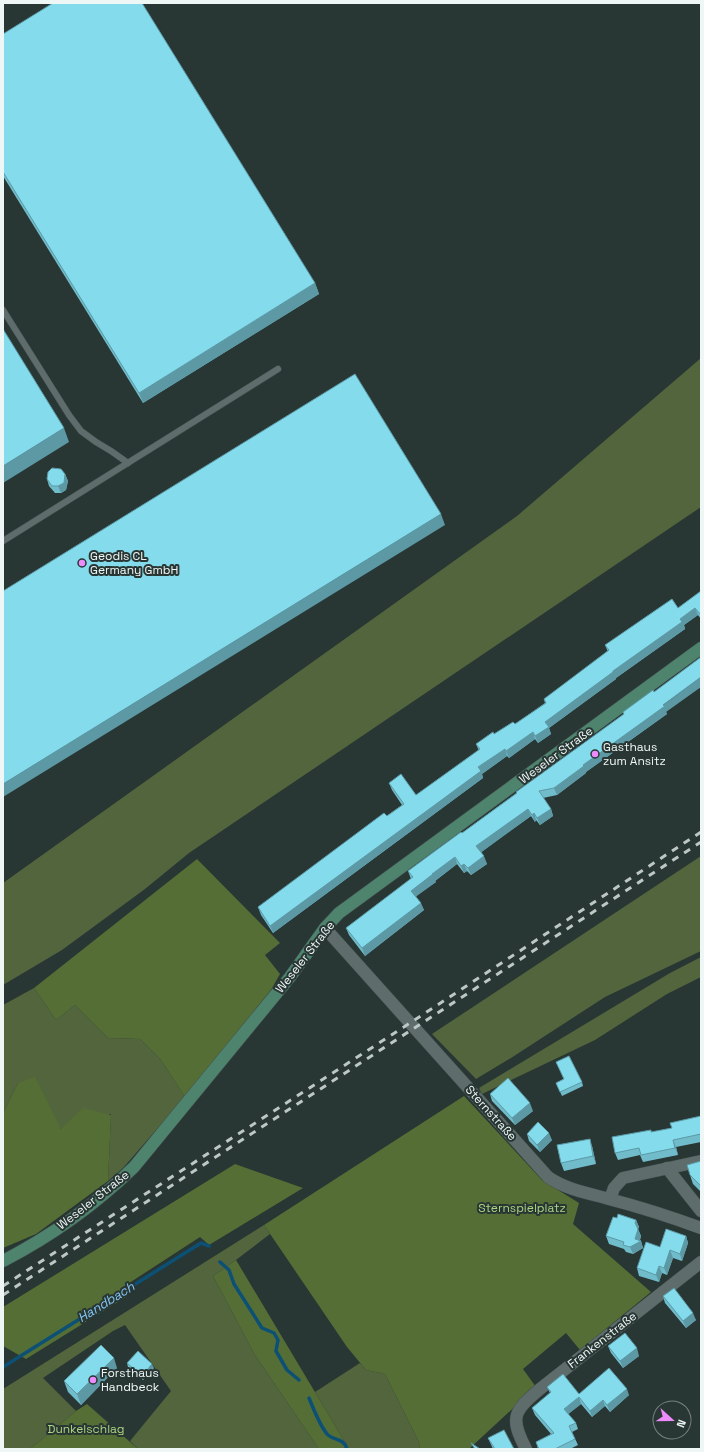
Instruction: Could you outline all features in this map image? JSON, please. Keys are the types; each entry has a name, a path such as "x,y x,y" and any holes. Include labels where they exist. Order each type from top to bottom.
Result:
{"main road":[{"name":"Weseler Straße","path":"3,1261 27,1248 65,1223 120,1181 134,1167 290,977 325,928 339,913 701,648"}],"street":[{"name":"Sternstraße","path":"325,928 548,1177 573,1190 610,1199 701,1228"},
{"path":"610,1199 614,1188 623,1178 701,1161"},
{"path":"667,1168 701,1211"},
{"name":"Frankenstraße","path":"526,1449 515,1425 518,1411 527,1400 701,1262"}],"lane":[{"path":"3,310 69,415 81,431 128,463"},
{"path":"3,541 278,369"}],"green space":[{"path":"701,358 701,507 189,853 145,889 62,950 3,985 3,883 517,516"},
{"path":"701,856 701,951 605,997 476,1079 432,1034"},
{"path":"197,859 280,943 265,955 280,974 271,990 185,1097 161,1060 140,1039 108,1038 75,1005 56,1020 34,988"},
{"path":"701,957 701,977 667,994 595,1040 482,1094 479,1088 670,973"},
{"path":"34,988 56,1020 75,1005 108,1038 140,1039 161,1060 185,1097 123,1168 108,1181 111,1114 61,1129 18,1083 3,1113 3,1005"},
{"path":"35,1077 61,1129 83,1108 111,1115 108,1181 36,1234 3,1248 3,1113 18,1083"},
{"name":"Sternspielplatz","path":"464,1096 542,1180 579,1203 573,1224 651,1292 580,1350 566,1333 523,1369 536,1387 469,1449 420,1449 419,1442 385,1374 366,1370 347,1347 264,1225"},
{"path":"235,1164 303,1188 209,1245 200,1237 120,1289 126,1297 26,1359 3,1346 3,1307"},
{"path":"264,1225 270,1234 213,1276 255,1355 319,1449 138,1449 130,1441 171,1391 125,1325 113,1331 43,1378 76,1411 30,1449 3,1449 3,1389"},
{"path":"236,1260 349,1449 319,1449 255,1355 213,1276"},
{"path":"360,1363 366,1370 385,1374 419,1442 420,1449 349,1449 315,1392"},
{"name":"Dunkelschlag","path":"87,1404 138,1449 30,1449 76,1411"}],"building":[{"path":"53,3 142,3 315,283 139,393 3,172 3,34"},
{"path":"3,329 64,428 3,466"},
{"path":"355,374 441,514 3,784 3,591"},
{"path":"52,468 61,469 65,474 64,483 58,486 52,486 47,479 48,472"},
{"path":"701,591 700,614 695,608 680,619 682,622 545,722 549,727 535,736 533,732 506,751 505,749 478,767 481,771 270,926 258,907 384,813 387,816 404,804 389,783 401,774 416,795 480,749 476,744 493,732 494,734 513,722 515,724 546,703 544,699 609,650 605,645 672,599 678,608"},
{"path":"701,657 701,677 663,705 665,706 583,765 584,766 554,788 539,791 551,809 537,818 534,813 532,815 528,809 476,846 484,856 468,868 464,864 461,866 455,857 411,891 421,903 362,948 346,928 413,877 408,871 624,714 623,712 653,690 654,692"},
{"path":"569,1056 582,1082 560,1092 556,1083 564,1079 556,1062"},
{"path":"508,1078 530,1103 512,1118 490,1094"},
{"path":"701,1116 701,1134 673,1140 675,1148 641,1155 639,1148 615,1153 612,1137 672,1128 670,1123"},
{"path":"538,1122 549,1133 537,1145 527,1134"},
{"path":"590,1139 593,1156 561,1163 557,1145"},
{"path":"701,1161 701,1186 690,1175 687,1165"},
{"path":"618,1214 636,1220 635,1223 638,1229 635,1239 641,1241 630,1247 623,1245 624,1242 606,1236 613,1217 617,1218"},
{"path":"666,1229 686,1236 680,1254 670,1250 664,1268 659,1266 656,1275 637,1268 646,1242 660,1247"},
{"path":"674,1288 693,1313 683,1321 663,1296"},
{"path":"625,1333 637,1348 620,1361 608,1346"},
{"path":"101,1345 114,1358 77,1394 64,1381"},
{"path":"138,1351 152,1364 142,1376 127,1363"},
{"path":"609,1368 627,1389 607,1405 603,1400 590,1411 579,1397 564,1409 576,1423 569,1426 575,1439 555,1449 539,1449 536,1442 554,1433 532,1408 551,1392 547,1387 563,1374 579,1394"},
{"path":"504,1430 514,1449 495,1449 488,1438"},
{"path":"471,1443 480,1449 475,1449"}],"waterway":[{"name":"Handbach","path":"3,1367 201,1243 209,1246"},
{"path":"220,1262 229,1270 234,1284 262,1328 274,1333 278,1340 276,1351 287,1370 299,1380"},
{"path":"309,1398 317,1418 325,1432 331,1437 344,1443 347,1449"}],"railway":[{"path":"3,1286 410,1023 701,832"},
{"path":"3,1295 701,842"}],"place":[{"name":"Geodis CL Germany GmbH","path":"82,563"},
{"name":"Gasthaus zum Ansitz","path":"595,754"},
{"name":"Forsthaus Handbeck","path":"93,1380"}]}
